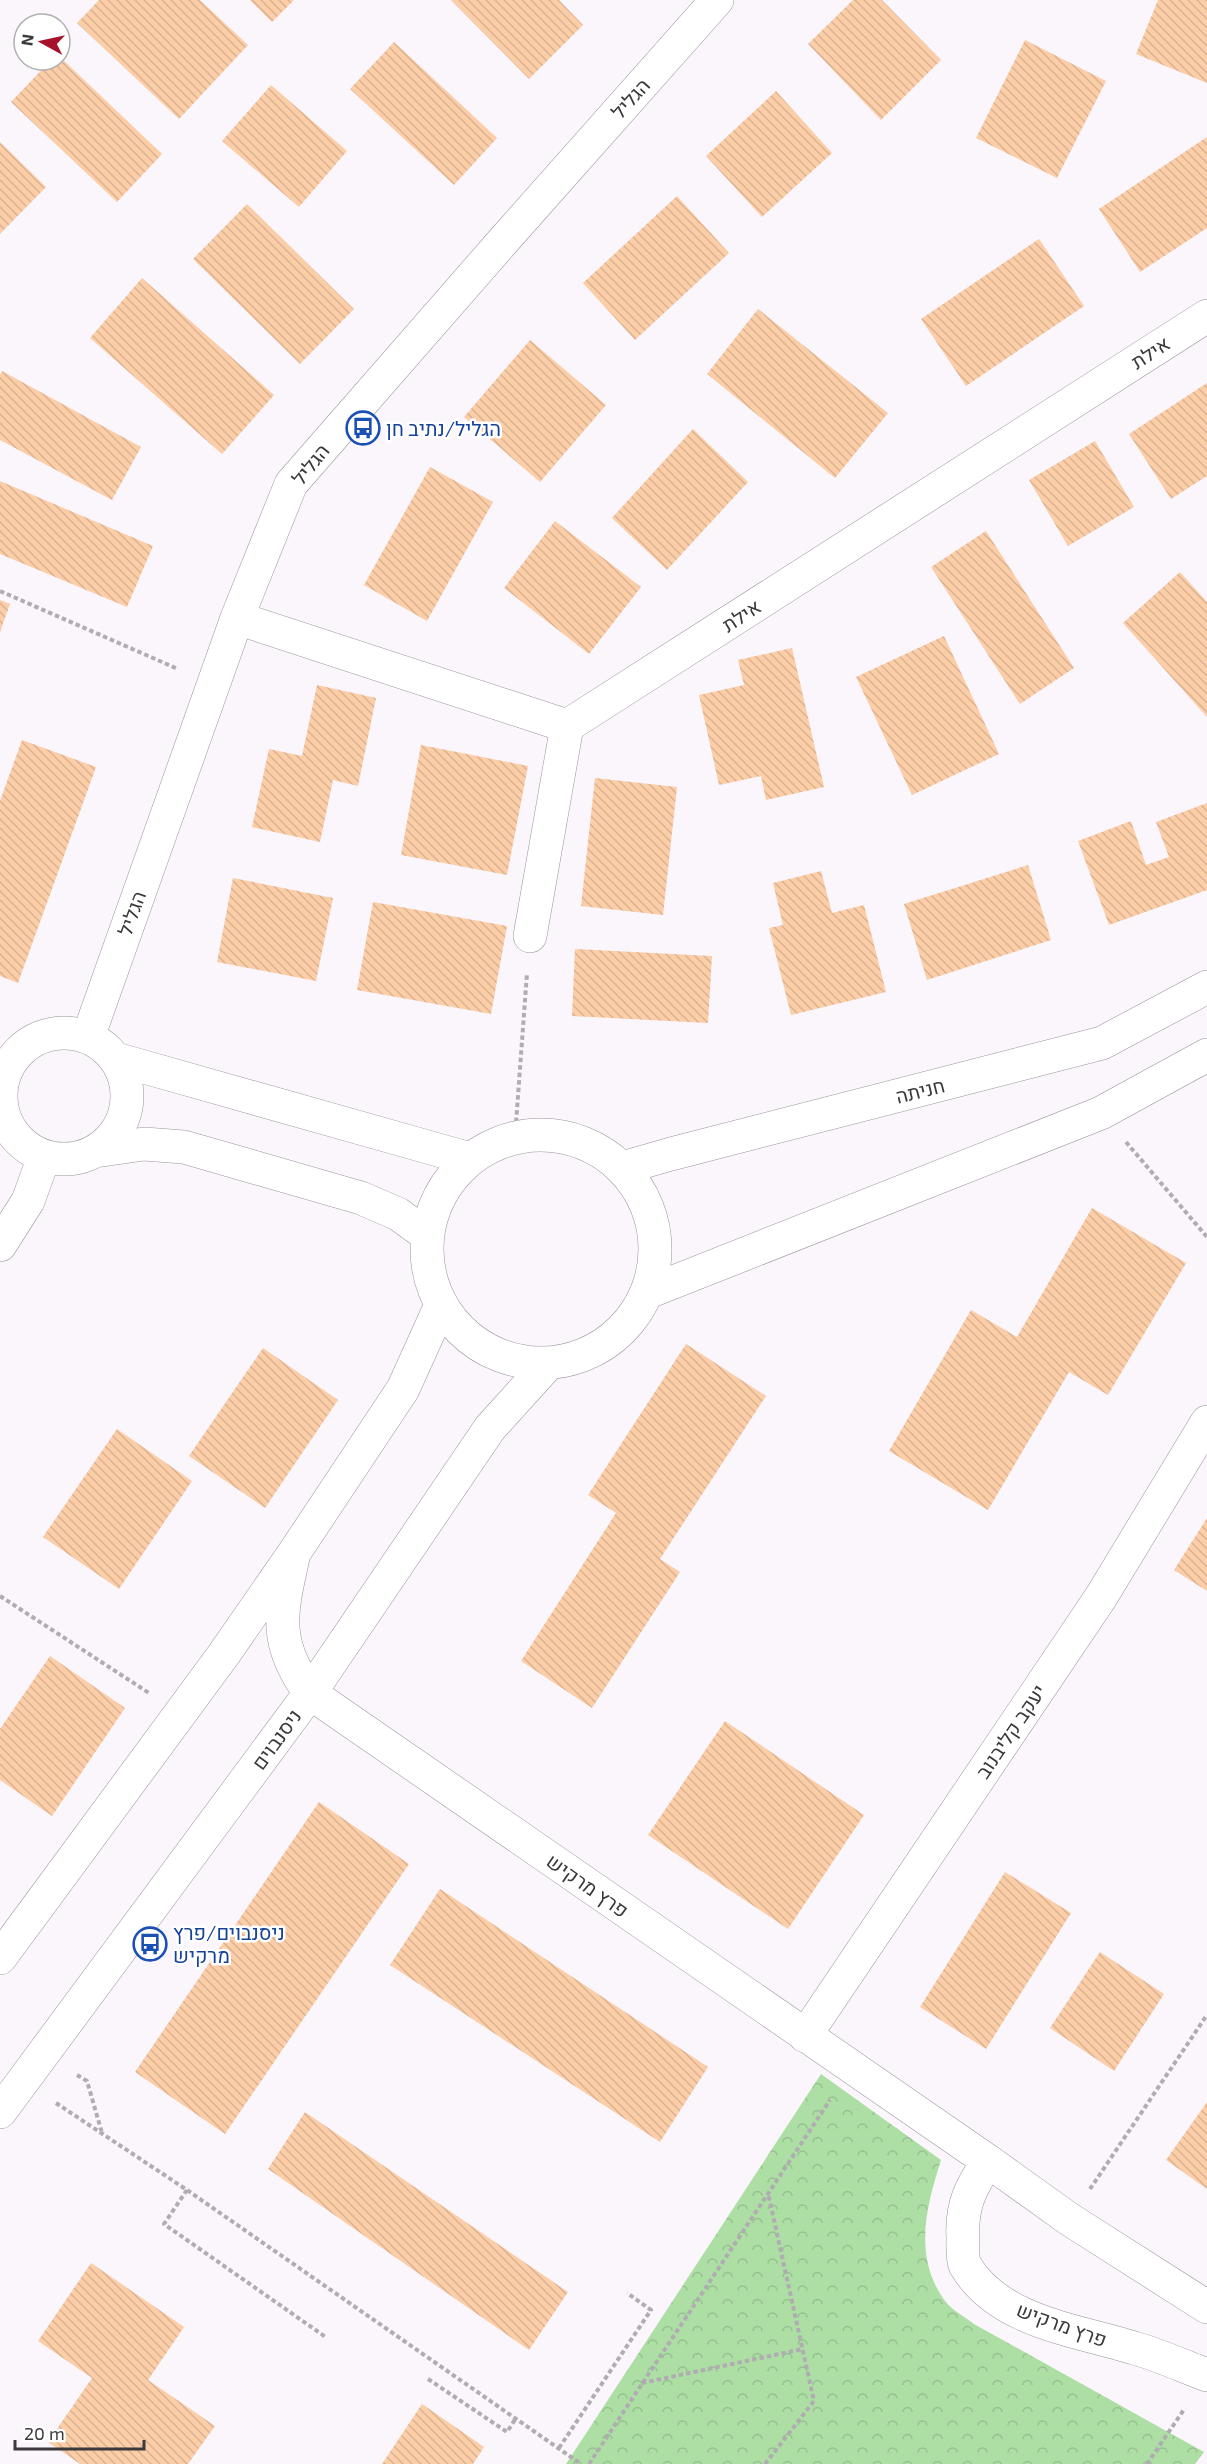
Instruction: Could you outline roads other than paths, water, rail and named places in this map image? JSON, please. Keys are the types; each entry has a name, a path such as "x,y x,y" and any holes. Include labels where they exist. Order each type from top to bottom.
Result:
{"street":[{"name":"הגליל","path":"88,1037 237,618 291,484 717,0"},
{"name":"אילת","path":"567,726 1207,316"},
{"path":"237,618 567,726 530,936"},
{"name":"חניתה","path":"622,1168 1101,1043 1207,987"},
{"path":"95,1151 111,1138 123,1120 127,1099 125,1078 116,1059 104,1046 88,1037 51,1034 33,1041 18,1053 2,1077 2,1107 9,1125 19,1140 44,1157 75,1158 95,1151 144,1144 184,1147 361,1198 398,1214 427,1235"},
{"path":"646,1293 1101,1113 1207,1055"},
{"path":"116,1059 470,1159"},
{"path":"554,1136 592,1147 622,1168 643,1197 653,1228 654,1261 646,1293 631,1320 607,1342 579,1357 548,1364 517,1361 486,1350 460,1331 441,1305 429,1272 427,1235 435,1206 449,1180 470,1159 492,1146 515,1137 554,1136"},
{"path":"0,1245 28,1201 44,1157"},
{"path":"0,1958 224,1654 294,1553 403,1389 441,1305"},
{"name":"ניסנבוים","path":"0,2112 310,1693 490,1428 548,1364"},
{"name":"יעקב קליבנוב","path":"805,2036 1101,1597 1207,1422"},
{"name":"פרץ מרקיש","path":"294,1553 282,1617 285,1649 296,1674 310,1693 1070,2219 1207,2307"},
{"name":"פרץ מרקיש","path":"988,2161 969,2189 962,2225 964,2263 987,2292 1024,2314 1081,2334 1134,2348 1207,2375"}],"place":[{"name":"הגליל/נתיב חן","path":"363,428"},
{"name":"ניסנבוים/פרץ מרקיש","path":"150,1944"}]}
